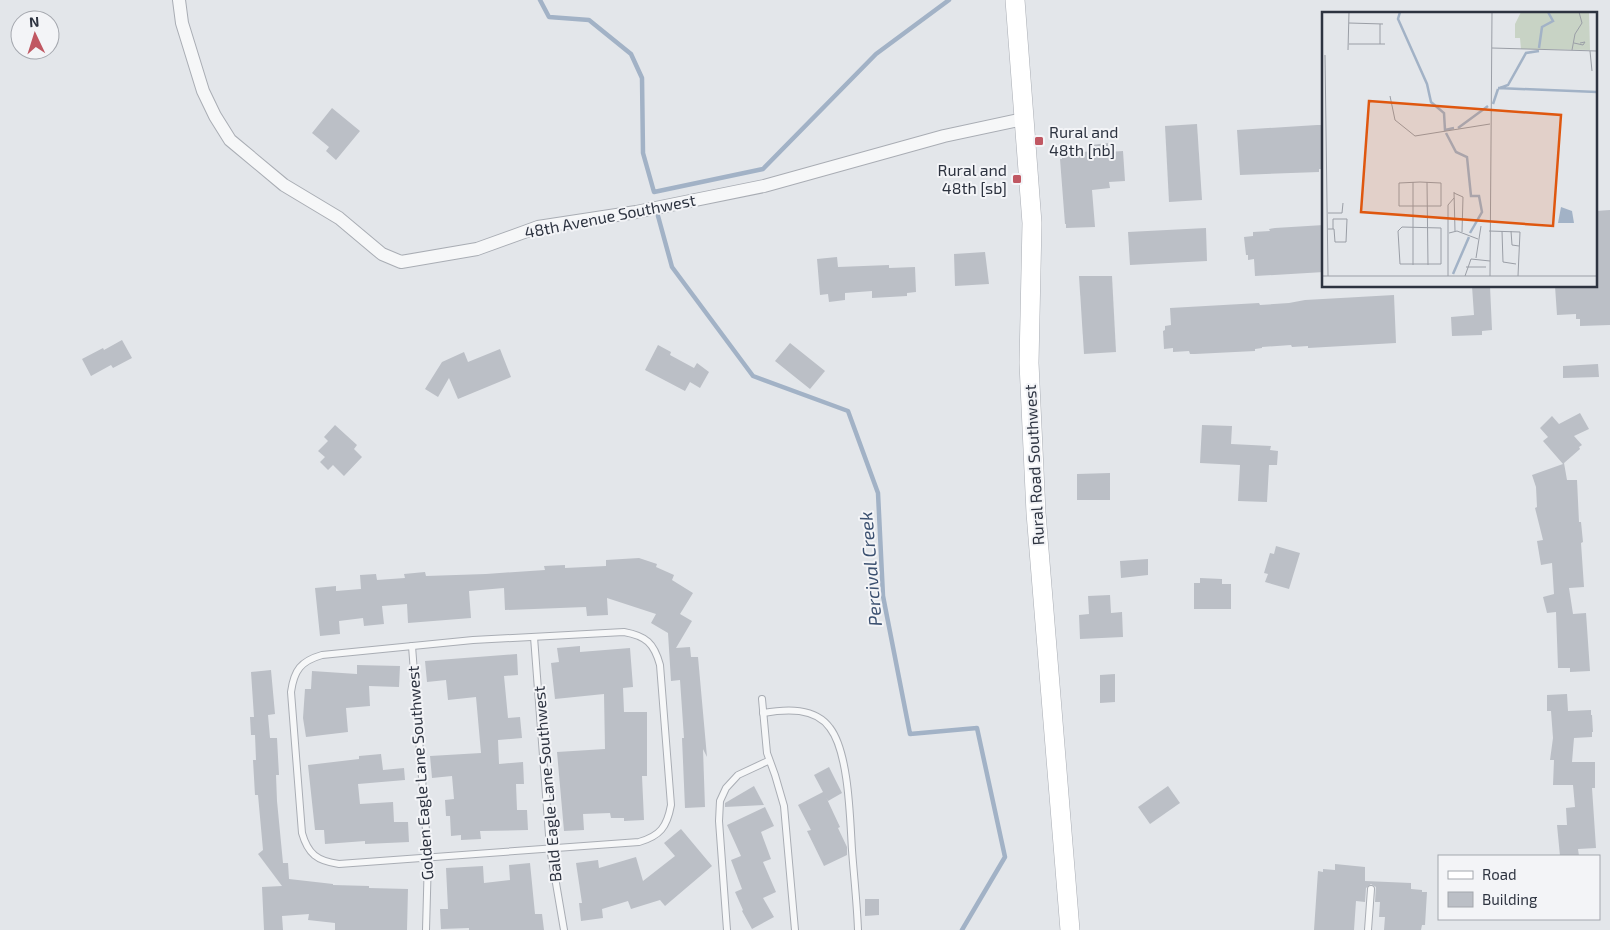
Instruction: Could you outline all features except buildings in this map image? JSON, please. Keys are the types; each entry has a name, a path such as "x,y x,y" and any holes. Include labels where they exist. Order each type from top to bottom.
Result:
{"street":[{"name":"48th Avenue Southwest","path":"179,0 182,23 203,92 230,140 284,185 339,218 382,254 401,262 477,249 538,227 636,212 764,186 944,136 1024,120"},
{"name":"Rural Road Southwest","path":"1015,0 1032,223 1028,363 1036,513 1070,930"}],"lane":[{"path":"624,632 637,634 649,641 657,652 660,665 671,805 669,818 662,830 651,838 638,842 339,864 326,862 314,856 306,846 302,833 291,692 293,679 299,667 310,659 322,655 473,640 534,637 624,632"},
{"name":"Bald Eagle Lane Southwest","path":"534,637 550,848 564,930"},
{"name":"Golden Eagle Lane Southwest","path":"412,646 428,857 426,930"},
{"path":"762,699 768,761 775,775 784,806 795,930"},
{"path":"763,713 788,710 806,712 819,717 830,728 839,745 844,764 849,810 858,930"},
{"path":"727,930 720,801 726,788 738,775 768,761"},
{"path":"1368,930 1372,889"}],"waterway":[{"path":"540,0 549,17 589,20 631,54 642,78 643,153 654,192 763,169 876,54 949,0"},
{"name":"Percival Creek","path":"658,216 672,267 753,376 848,411 878,493 883,596 910,734 977,728 1005,857 962,930"}],"place":[{"name":"Rural and 48th [nb]","path":"1039,141"},
{"name":"Rural and 48th [sb]","path":"1017,179"}]}
